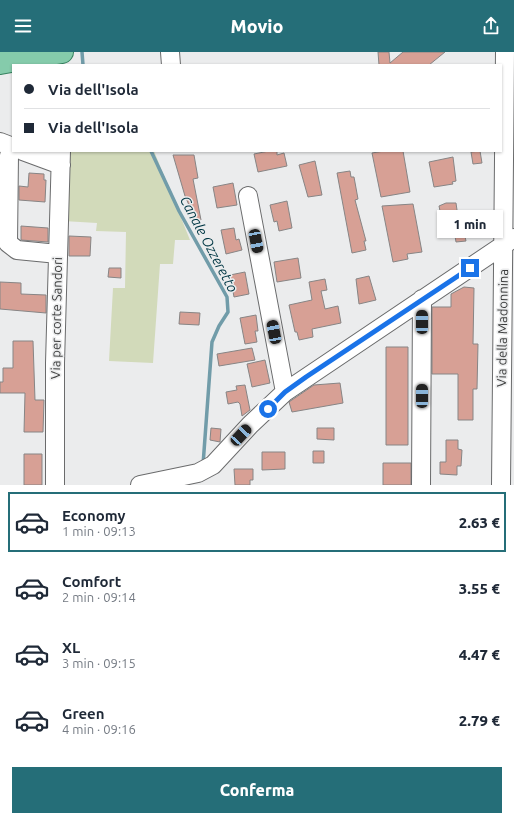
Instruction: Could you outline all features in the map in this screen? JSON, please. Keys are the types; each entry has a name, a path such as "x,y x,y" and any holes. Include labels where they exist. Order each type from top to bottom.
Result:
{"main road":[{"path":"0,63 60,55"}],"street":[{"path":"170,52 171,64"},
{"name":"Via della Madonnina","path":"501,485 509,241 505,52"},
{"path":"11,149 8,243 17,250 58,254"},
{"path":"28,152 61,158"},
{"name":"Via per corte Sandori","path":"55,485 55,364 61,158"},
{"path":"248,196 285,392"},
{"path":"140,485 198,473 213,465 250,425 285,392 509,241"},
{"path":"421,485 422,299"}],"green space":[{"path":"70,152 154,152 190,240 175,240 173,264 160,264 153,363 109,361 113,288 125,288 126,232 96,231 97,223 63,221"}],"building":[{"path":"378,52 389,52 390,63 403,52 445,52 430,64 379,64"},
{"path":"277,152 277,155 284,153 287,166 258,172 254,154"},
{"path":"403,152 410,192 381,197 372,153"},
{"path":"471,152 480,152 482,163 473,164"},
{"path":"173,155 194,155 198,178 193,179 201,220 196,221 185,196"},
{"path":"453,157 456,181 452,182 453,184 434,187 429,162"},
{"path":"315,161 322,195 308,197 299,165"},
{"path":"350,171 351,177 354,177 358,199 355,200 366,241 364,241 366,250 352,253 337,173"},
{"path":"29,173 44,174 44,180 46,180 45,202 19,200 19,186 28,187"},
{"path":"233,183 237,205 217,208 213,187"},
{"path":"287,201 292,228 279,231 277,221 274,222 270,205"},
{"path":"446,203 456,203 458,217 464,223 462,223 466,241 456,242 453,224 443,225 439,206"},
{"path":"413,204 422,252 407,254 408,259 393,262 382,206"},
{"path":"21,226 48,228 48,242 21,240"},
{"path":"234,228 236,240 239,239 242,250 226,254 221,230"},
{"path":"69,236 91,237 90,256 69,256"},
{"path":"298,258 301,278 277,282 274,262"},
{"path":"109,268 121,268 121,278 108,277"},
{"path":"245,272 249,294 234,297 230,275"},
{"path":"369,276 376,300 359,304 356,279"},
{"path":"325,279 327,290 321,291 325,309 338,306 341,323 312,329 313,337 299,340 297,332 295,332 289,305 312,300 309,282"},
{"path":"0,282 21,283 21,294 46,295 46,313 0,309"},
{"path":"464,287 474,288 473,344 478,344 477,389 473,389 473,420 458,420 458,374 432,374 432,307 451,307 451,294"},
{"path":"180,312 200,313 199,325 179,324"},
{"path":"256,315 258,331 255,331 257,342 245,344 240,318"},
{"path":"13,341 33,341 35,400 44,400 43,432 24,432 25,393 0,393 0,382 3,382 3,368 13,368"},
{"path":"386,347 408,347 408,445 386,445"},
{"path":"252,348 255,360 219,366 217,354"},
{"path":"265,360 270,383 252,387 247,364"},
{"path":"340,383 343,403 292,412 289,402 314,385"},
{"path":"245,385 250,410 242,416 240,404 238,402 228,404 226,392 237,390 236,386"},
{"path":"211,428 221,429 220,442 210,440"},
{"path":"317,428 334,428 334,440 317,439"},
{"path":"446,440 458,440 458,449 462,450 461,466 457,466 457,475 440,474 440,462 446,462"},
{"path":"313,451 324,451 324,463 313,463"},
{"path":"262,452 285,452 285,469 262,470"},
{"path":"24,454 42,454 42,485 24,485"},
{"path":"383,463 411,463 411,485 383,485"},
{"path":"234,469 253,469 253,480 250,480 250,485 235,485"}],"waterway":[{"name":"Canale Ozzeretto","path":"82,52 83,64"},
{"name":"Canale Ozzeretto","path":"151,152 179,211 227,297 228,312 219,326 212,342 203,465"}],"route":[{"path":"268,409 285,392 306,377 470,268"}]}
